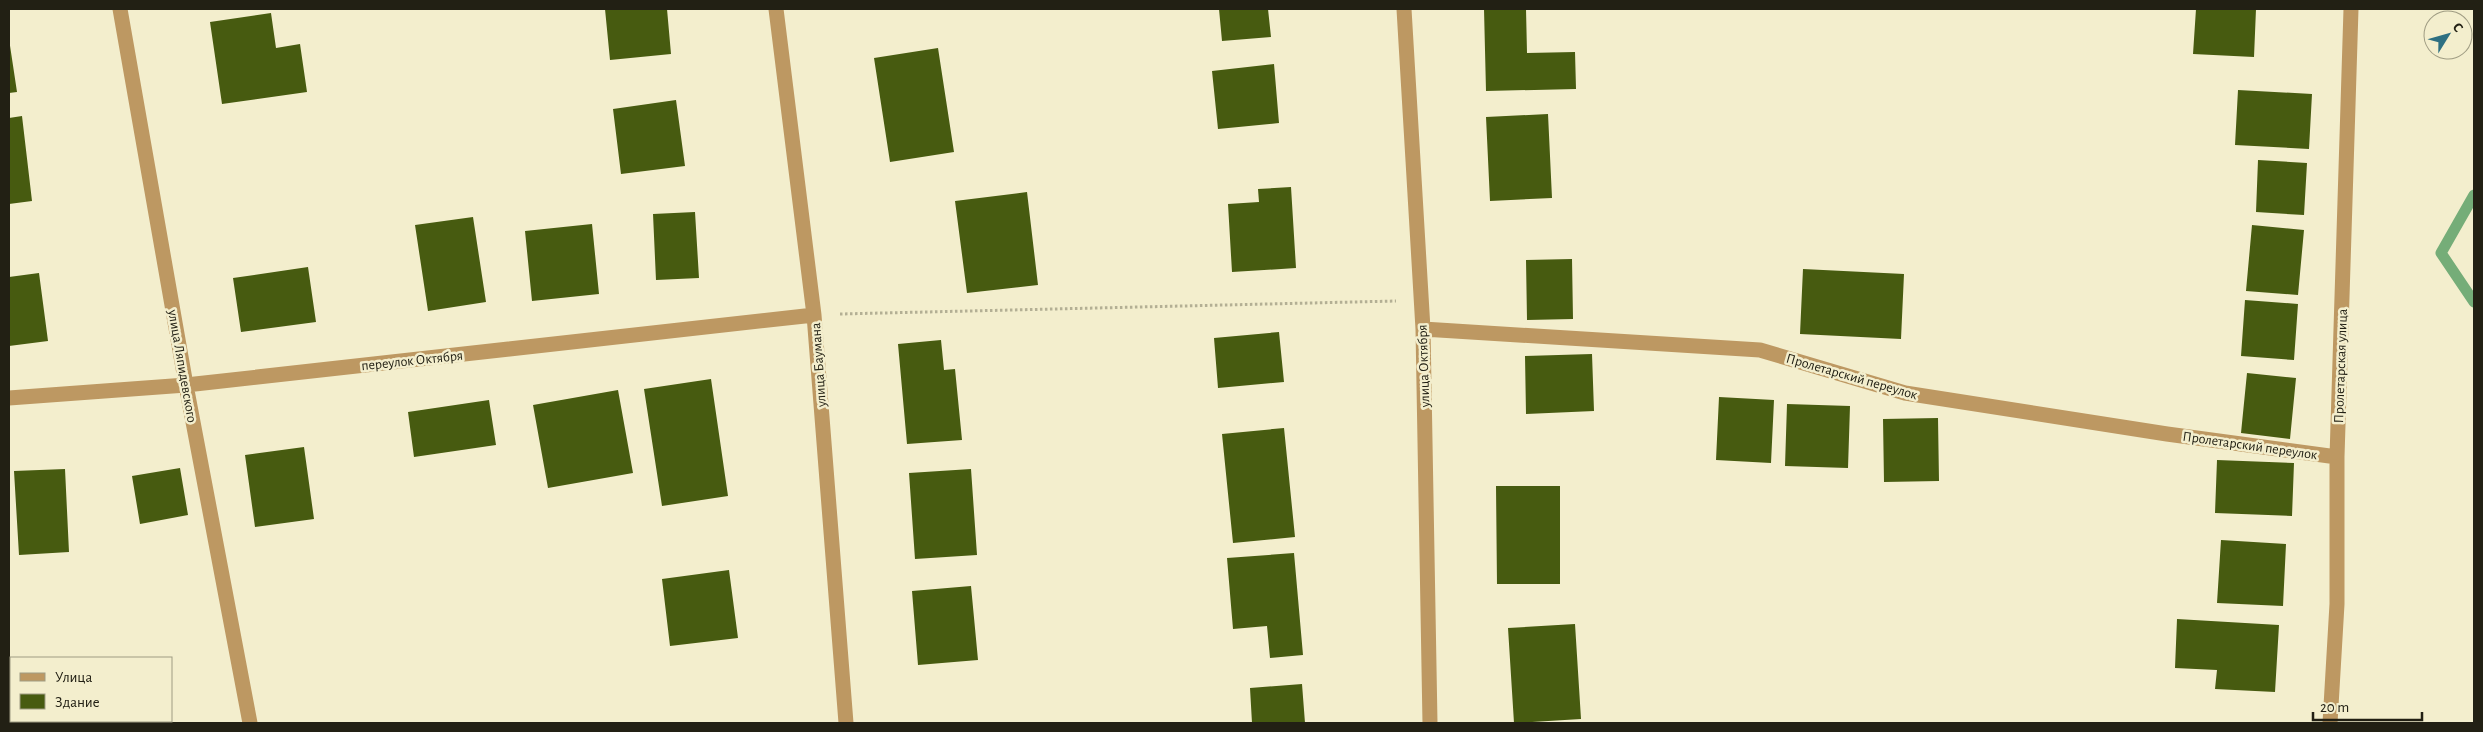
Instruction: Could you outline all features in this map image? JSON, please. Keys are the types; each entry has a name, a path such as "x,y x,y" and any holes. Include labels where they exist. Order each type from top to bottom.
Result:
{"street":[{"name":"улица Ляпидевского","path":"120,9 186,385 250,723"},
{"name":"улица Баумана","path":"776,9 814,315 846,723"},
{"name":"улица Октября","path":"1404,9 1423,330 1430,723"},
{"name":"Пролетарская улица","path":"2330,723 2337,604 2337,457 2351,9"},
{"name":"переулок Октября","path":"9,398 186,385 814,315"},
{"name":"Пролетарский переулок","path":"1423,330 1760,350 1905,393 2167,434 2337,457"}],"path":[{"path":"814,315 1421,301"}],"building":[{"path":"605,9 667,9 671,54 610,60"},
{"path":"1219,9 1268,9 1271,37 1222,41"},
{"path":"1484,9 1526,9 1527,53 1575,52 1576,89 1486,91"},
{"path":"2196,9 2256,9 2254,57 2193,54"},
{"path":"271,13 276,48 300,44 307,92 222,104 210,22"},
{"path":"9,39 17,92 9,93"},
{"path":"938,48 954,152 890,162 874,58"},
{"path":"1274,64 1279,123 1218,129 1212,71"},
{"path":"2238,90 2312,94 2309,149 2235,145"},
{"path":"676,100 685,166 621,174 613,109"},
{"path":"1548,114 1552,198 1490,201 1486,117"},
{"path":"22,116 32,201 9,204 9,118"},
{"path":"2258,160 2307,163 2304,215 2256,212"},
{"path":"1291,187 1296,268 1232,272 1228,204 1259,202 1258,189"},
{"path":"1027,192 1038,285 967,293 955,201"},
{"path":"695,212 699,278 656,280 653,214"},
{"path":"473,217 486,302 428,311 415,225"},
{"path":"592,224 599,294 532,301 525,231"},
{"path":"2252,225 2304,230 2298,295 2246,291"},
{"path":"1572,259 1573,319 1527,320 1526,260"},
{"path":"308,267 316,322 241,332 233,278"},
{"path":"1803,269 1904,274 1901,339 1800,334"},
{"path":"39,273 48,341 9,346 9,277"},
{"path":"2245,300 2298,304 2294,360 2241,356"},
{"path":"1279,332 1284,382 1218,388 1214,338"},
{"path":"941,340 944,370 955,369 962,440 907,444 898,344"},
{"path":"1592,354 1594,411 1526,414 1525,356"},
{"path":"2247,373 2296,378 2290,439 2241,433"},
{"path":"711,379 728,496 662,506 644,389"},
{"path":"618,390 633,473 548,488 533,405"},
{"path":"1719,397 1774,400 1771,463 1716,460"},
{"path":"489,400 496,445 414,457 408,412"},
{"path":"1787,404 1850,406 1848,468 1785,466"},
{"path":"1938,418 1939,481 1884,482 1883,419"},
{"path":"1284,428 1295,537 1233,543 1222,434"},
{"path":"304,447 314,519 255,527 245,455"},
{"path":"2217,460 2294,463 2292,516 2215,513"},
{"path":"180,468 188,515 140,524 132,476"},
{"path":"65,469 69,552 19,555 14,471"},
{"path":"971,469 977,555 915,559 909,473"},
{"path":"1496,486 1560,486 1560,584 1497,584"},
{"path":"2221,540 2286,544 2283,606 2217,603"},
{"path":"1294,553 1303,655 1270,658 1267,626 1233,629 1227,558"},
{"path":"729,570 738,638 670,646 662,579"},
{"path":"971,586 978,660 918,665 912,591"},
{"path":"2177,619 2279,625 2275,692 2215,689 2217,670 2175,668"},
{"path":"1575,624 1581,719 1514,723 1508,628"},
{"path":"1302,684 1305,723 1252,723 1250,688"}],"waterway":[{"path":"2474,195 2441,253 2474,302"}]}
